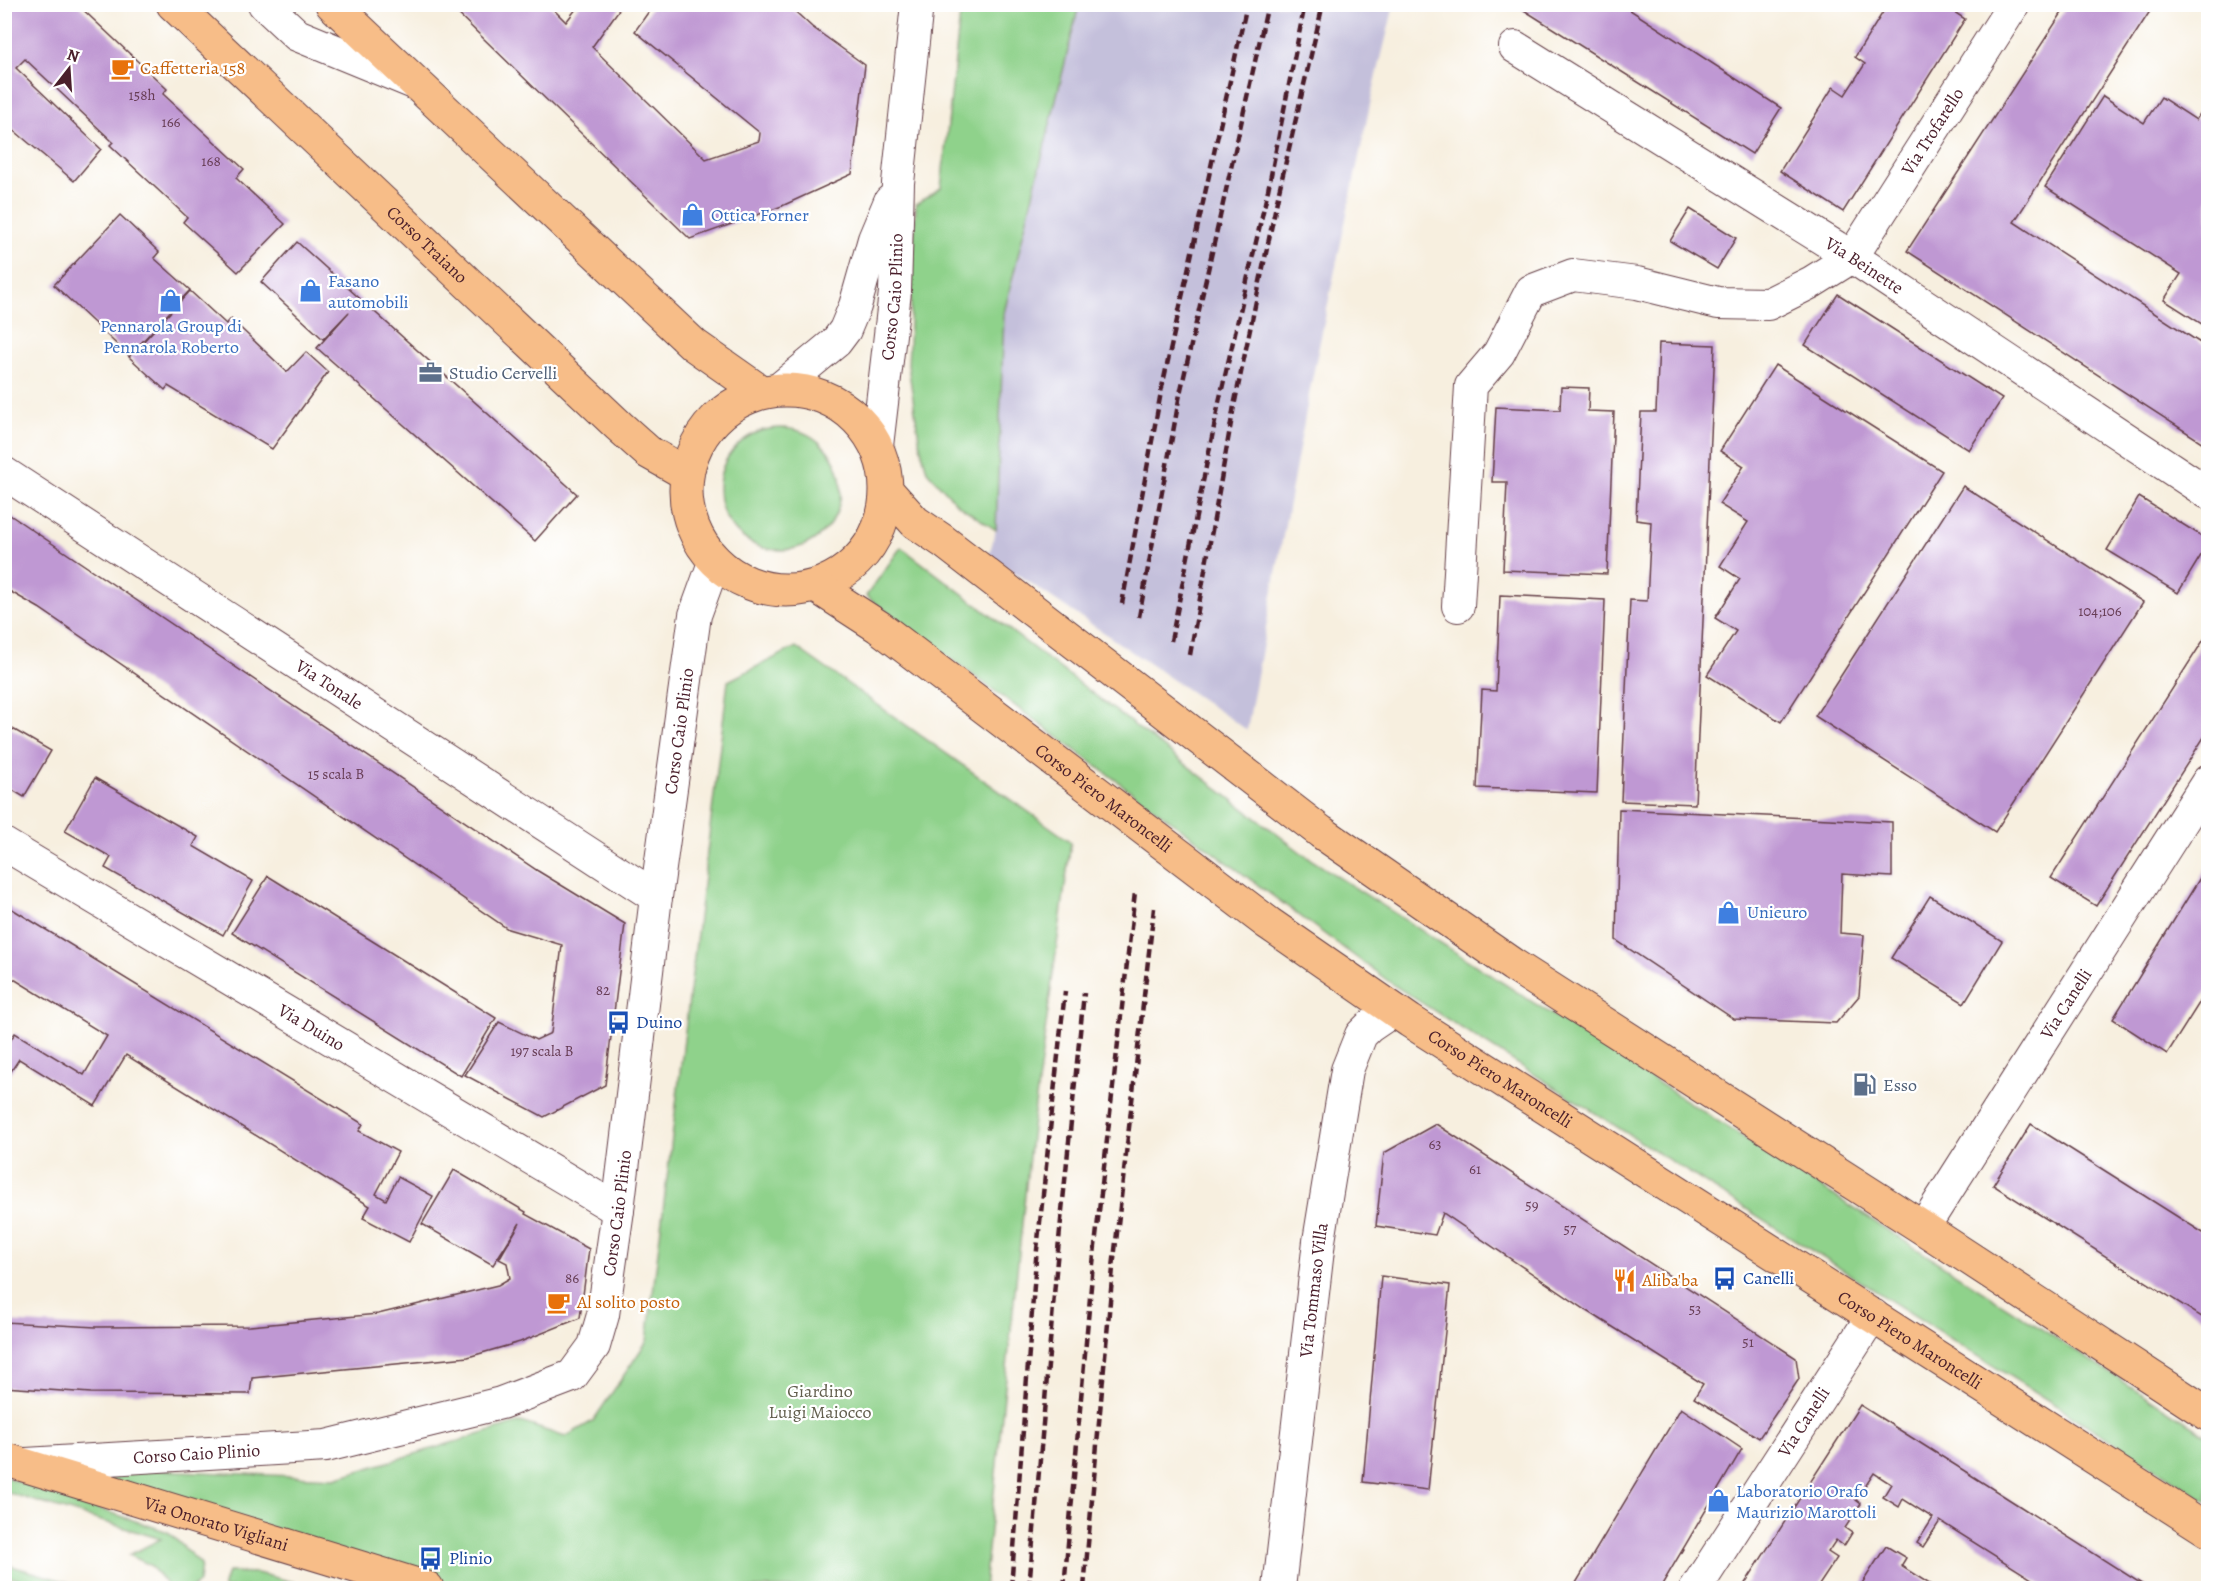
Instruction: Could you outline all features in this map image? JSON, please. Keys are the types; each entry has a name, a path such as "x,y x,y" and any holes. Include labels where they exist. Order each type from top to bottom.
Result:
{"main road":[{"name":"Corso Traiano","path":"173,4 648,452 687,474"},
{"path":"332,4 694,345 770,390"},
{"path":"793,389 819,396 844,407 877,446 888,492 883,520 872,544 858,561 819,588 796,592 768,588 740,578 715,560 698,543 687,521 684,496 687,474 695,451 706,431 735,404 770,390 793,389"},
{"path":"888,492 915,522 944,541 1321,832 1513,966 2208,1413"},
{"name":"Corso Piero Maroncelli","path":"819,588 879,627 1268,923 1394,1010 2208,1530"},
{"name":"Via Onorato Vigliani","path":"14,1462 427,1588"}],"street":[{"path":"264,4 297,35 415,83"},
{"name":"Corso Caio Plinio","path":"877,446 895,292 898,183 917,4"},
{"name":"Via Trofarello","path":"1852,257 2014,4"},
{"name":"Via Beinette","path":"1515,47 1852,257 2208,493"},
{"name":"Corso Caio Plinio","path":"770,390 836,342 845,330 855,306 874,239 898,183"},
{"path":"1458,606 1471,386 1499,353 1531,291 1573,275 1637,283 1718,303 1768,304 1812,282 1852,257"},
{"name":"Via Tonale","path":"4,473 656,897"},
{"name":"Corso Caio Plinio","path":"14,1462 326,1446 501,1403 572,1377 594,1346 603,1315 656,897 695,615 715,560"},
{"name":"Via Canelli","path":"1923,1228 2208,781"},
{"name":"Via Duino","path":"4,844 618,1210"},
{"name":"Via Tommaso Villa","path":"1279,1588 1319,1241 1347,1070 1361,1035 1394,1010"},
{"name":"Via Canelli","path":"1696,1588 1873,1316"}],"shaded area":[{"path":"1079,5 1394,5 1371,100 1311,384 1247,730 989,555 996,530 1004,313"}],"green space":[{"path":"961,5 1079,5 1004,313 996,530 957,504 927,471 920,445 908,365 916,204 941,188"},
{"path":"780,428 803,432 823,446 837,466 841,489 837,512 823,532 803,546 780,550 757,546 737,532 723,512 719,489 723,466 737,446 757,432"},
{"path":"901,547 1307,857 2208,1436 2208,1502 1395,986 866,596"},
{"name":"Giardino Luigi Maiocco","path":"796,647 1071,842 1032,1128 984,1588 427,1588 23,1464 335,1478 521,1422 565,1437 593,1421 647,1341 728,681"},
{"path":"5,1477 168,1532 201,1564 199,1582 192,1588 168,1586 150,1565 129,1555 161,1539 5,1492"},
{"path":"5,1564 87,1588 51,1588 5,1576"},
{"path":"228,1572 257,1573 317,1588 223,1588"}],"building":[{"path":"9,4 77,4 167,89 163,94 244,169 236,178 285,224 238,272 183,222 187,217 110,145 113,142 25,59 16,68 101,149 74,181 4,122 4,10"},
{"path":"448,4 548,4 566,22 580,4 623,4 592,47 706,159 759,141 760,133 635,31 654,4 787,4 812,27 865,65 852,174 782,206 690,239"},
{"path":"1519,4 1621,4 1781,108 1752,154 1519,7"},
{"path":"1888,4 1942,4 1965,19 1843,212 1780,171 1833,87 1845,95 1865,64 1855,57"},
{"path":"2067,5 2154,5 2014,222 2208,348 2208,435 2203,443 1907,251"},
{"path":"2103,96 2144,123 2161,97 2196,120 2208,101 2208,328 2164,300 2181,274 2045,187"},
{"path":"1690,209 1736,238 1717,269 1670,241"},
{"path":"120,215 159,252 154,258 190,290 129,356 54,285"},
{"path":"297,242 577,494 535,541 317,348 349,312 323,339 261,282"},
{"path":"190,291 226,324 231,319 287,372 306,352 328,372 272,449 168,386 165,390 129,357"},
{"path":"1838,294 2002,399 1969,450 1805,345"},
{"path":"1659,343 1715,345 1695,804 1621,801 1630,600 1647,601 1651,522 1636,520 1641,412 1656,412"},
{"path":"1775,365 1942,471 1781,722 1707,675 1736,631 1715,618 1740,579 1720,566 1748,522 1719,504 1744,466 1720,451"},
{"path":"1561,387 1589,388 1588,411 1614,412 1607,574 1503,570 1507,482 1492,482 1496,407 1560,410"},
{"path":"1963,486 2143,602 1995,832 1815,716"},
{"path":"2139,497 2208,540 2208,544 2178,593 2107,550"},
{"path":"4,511 538,871 625,924 605,1085 544,1117 465,1075 499,1022 536,1040 551,1033 562,945 508,929 39,608 4,588"},
{"path":"1500,595 1605,600 1597,793 1477,788 1482,690 1496,691"},
{"path":"2208,633 2208,731 2096,906 2051,878"},
{"path":"4,724 51,751 24,797 4,785"},
{"path":"95,778 198,837 193,846 253,881 223,935 105,868 111,857 65,831"},
{"name":"Unieuro","path":"1619,809 1892,822 1892,877 1842,874 1840,933 1864,935 1859,996 1836,1023 1734,1019 1616,940"},
{"path":"2208,865 2208,989 2167,1054 2113,1019"},
{"path":"268,876 496,1018 461,1076 232,933"},
{"path":"1930,896 2002,941 1964,1003 1891,958"},
{"path":"4,904 363,1124 359,1131 398,1152 376,1194 386,1200 398,1177 433,1196 409,1242 363,1218 370,1206 126,1055 95,1106 19,1059 4,1082 4,1051 15,1033 84,1075 107,1036 4,973"},
{"path":"1436,1124 1796,1358 1799,1379 1759,1438 1694,1398 1703,1384 1586,1310 1443,1213 1435,1235 1376,1226 1384,1153"},
{"path":"2031,1124 2208,1236 2208,1321 1993,1185"},
{"path":"454,1170 526,1212 525,1214 589,1249 580,1318 520,1342 468,1357 252,1378 250,1394 91,1393 4,1387 4,1322 96,1327 250,1326 378,1314 498,1285 510,1278 507,1263 499,1259 520,1223 493,1265 422,1224"},
{"path":"1381,1276 1450,1285 1428,1490 1363,1482"},
{"path":"1860,1405 2148,1588 2046,1588 1940,1521 1923,1547 1917,1543 1933,1518 1903,1499 1899,1507 1883,1497 1891,1484 1874,1473 1856,1500 1861,1504 1845,1528 1852,1533 1844,1546 1836,1540 1828,1552 1837,1558 1817,1588 1811,1586 1809,1588 1742,1588"},
{"path":"1681,1408 1742,1449 1660,1588 1573,1588"},
{"path":"1886,1546 1906,1558 1901,1566 1936,1588 1859,1588"}],"railway":[{"path":"1122,604 1161,392 1247,4"},
{"path":"1139,617 1180,394 1268,4"},
{"path":"1171,641 1219,402 1268,190 1305,4"},
{"path":"1190,655 1234,406 1279,191 1323,4"},
{"path":"1064,1588 1093,1264 1135,892"},
{"path":"1084,1588 1113,1268 1154,908"},
{"path":"1011,1588 1036,1259 1065,991"},
{"path":"1029,1588 1057,1260 1084,993"}],"place":[{"name":"Caffetteria 158","path":"122,68"},
{"name":"Ottica Forner","path":"693,215"},
{"name":"Fasano automobili","path":"310,291"},
{"name":"Pennarola Group di Pennarola Roberto","path":"171,300"},
{"name":"Studio Cervelli","path":"431,373"},
{"name":"Unieuro","path":"1729,912"},
{"name":"Duino","path":"618,1022"},
{"name":"Esso","path":"1865,1085"},
{"name":"Canelli","path":"1725,1278"},
{"name":"Aliba'ba","path":"1624,1280"},
{"name":"Al solito posto","path":"559,1302"},
{"name":"Laboratorio Orafo Maurizio Marottoli","path":"1718,1501"},
{"name":"Plinio","path":"431,1558"}]}
